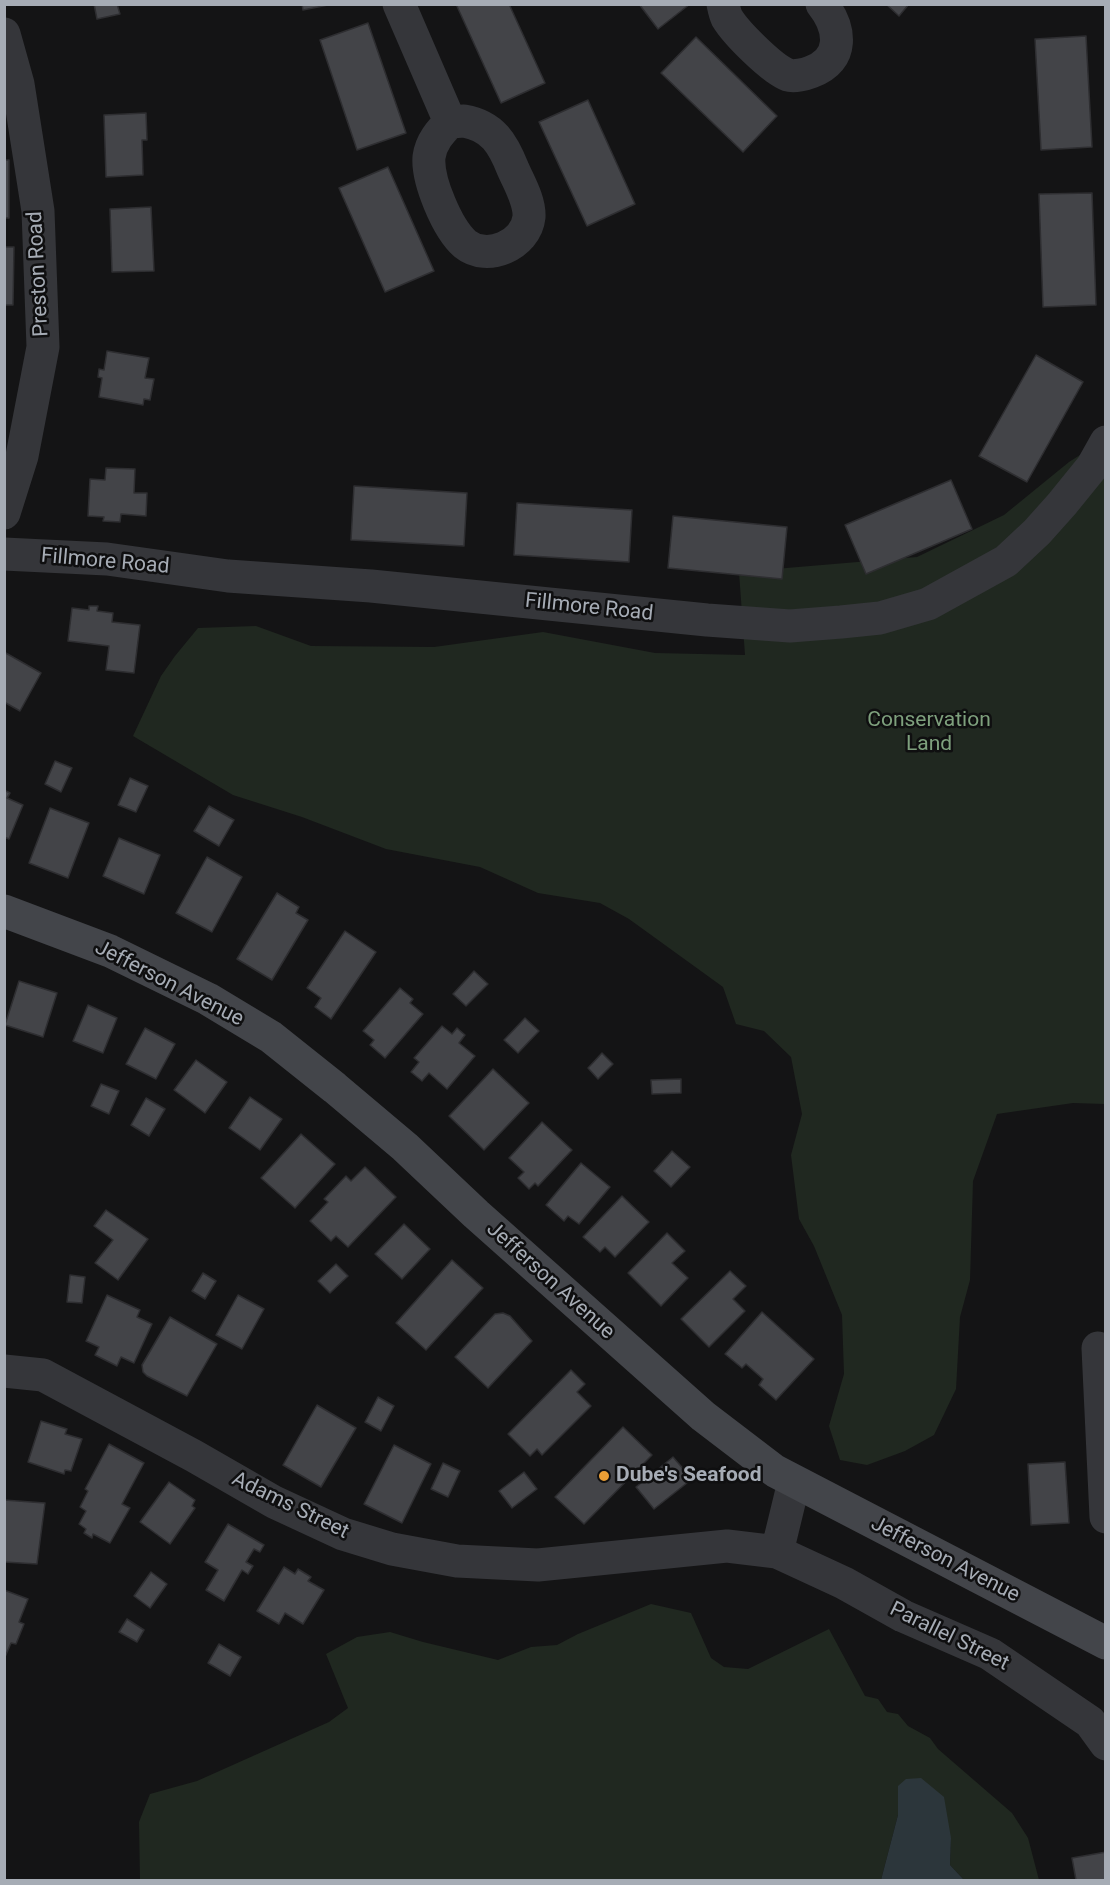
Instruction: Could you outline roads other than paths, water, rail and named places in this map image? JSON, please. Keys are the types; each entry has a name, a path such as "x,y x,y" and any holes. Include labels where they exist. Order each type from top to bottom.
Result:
{"main road":[{"name":"Jefferson Avenue","path":"4,911 110,951 208,999 271,1037 405,1147 484,1222 703,1416 774,1471 1106,1642"}],"street":[{"path":"399,4 450,122"},
{"path":"723,4 726,17 744,38 766,61 789,75 808,74 826,66 836,50 836,34 829,13 822,4"},
{"name":"Preston Road","path":"4,34 18,84 38,211 43,347 22,456 4,513"},
{"name":"Fillmore Road","path":"4,554 107,559 228,576 382,587 707,620 790,626 841,622 880,618 928,604 1006,561 1062,504 1092,467 1106,442"},
{"path":"1098,1348 1106,1518"},
{"name":"Adams Street","path":"5,1373 43,1375 274,1502 343,1534 392,1549 457,1561 538,1565 728,1546 777,1552"},
{"path":"777,1552 807,1488"},
{"name":"Parallel Street","path":"777,1552 844,1583 903,1616 990,1654 1090,1722 1106,1744"}],"place":[{"name":"Dube's Seafood","path":"604,1476"}],"park label":[{"name":"Conservation Land","path":"929,733"}]}
